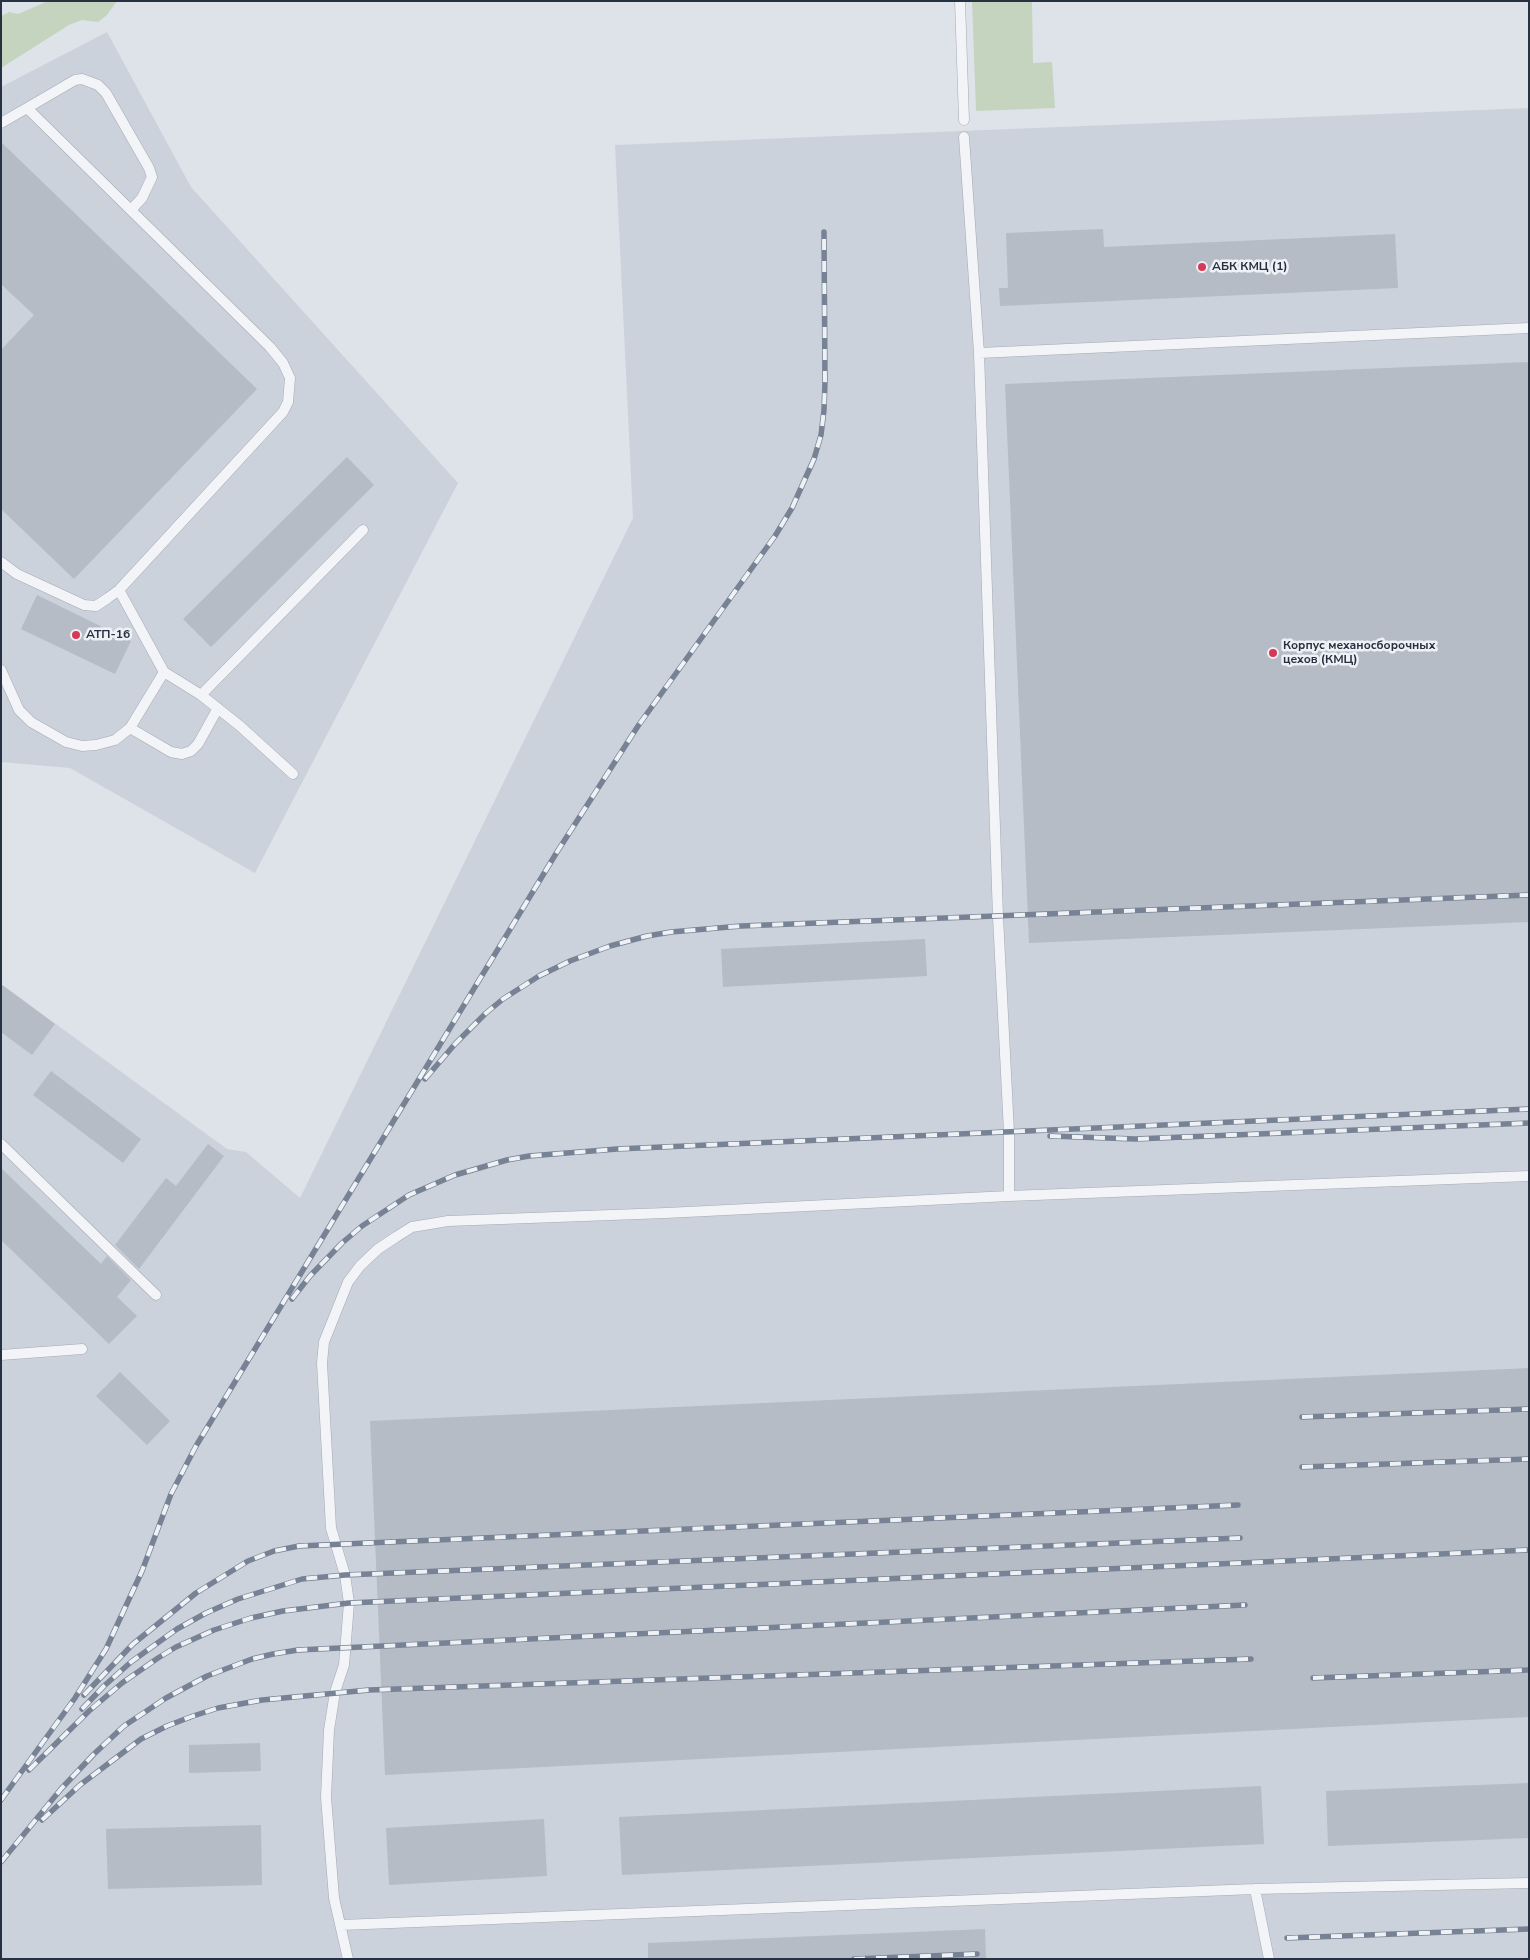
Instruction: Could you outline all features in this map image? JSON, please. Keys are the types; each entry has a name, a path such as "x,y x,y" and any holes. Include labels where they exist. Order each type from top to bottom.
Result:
{"lane":[{"path":"960,1 964,120"},
{"path":"1,123 75,80 82,79 98,85 149,168 152,177 142,198 132,210"},
{"path":"3,567 84,605 96,606 119,590 283,412 290,392 290,378 283,363 270,347 26,108"},
{"path":"964,138 979,353 998,917 1009,1132 1009,1196"},
{"path":"979,353 1529,328"},
{"path":"202,695 363,530"},
{"path":"119,590 164,672 202,695 293,774"},
{"path":"1,670 19,710 31,722 66,742 82,746 96,745 115,740 130,728 164,672"},
{"path":"130,728 171,752 182,754 191,751 198,744 218,708"},
{"path":"1,1144 156,1295"},
{"path":"348,1959 334,1898 326,1798 329,1730 335,1692 344,1665 349,1604 345,1575 332,1528 322,1363 324,1342 348,1282 360,1266 378,1249 412,1228 448,1220 666,1213 1009,1196 1529,1176"},
{"path":"1,1355 82,1349"},
{"path":"341,1926 1255,1889 1529,1883"},
{"path":"1255,1889 1269,1959"}],"shaded area":[{"path":"107,32 191,187 458,483 255,873 70,768 1,762 1,87"},
{"path":"1529,108 1529,1959 1,1959 1,984 227,1149 246,1152 300,1198 633,518 615,145"}],"green space":[{"path":"48,1 117,1 107,15 98,22 82,20 69,25 1,68 1,16 9,12 18,14"},
{"path":"972,1 1032,1 1033,63 1052,62 1055,108 976,111"}],"building":[{"path":"1,142 257,389 74,579 1,509 1,350 34,315 1,284"},
{"name":"АБК КМЦ (1)","path":"1103,229 1104,247 1395,234 1398,288 1000,306 999,288 1008,288 1006,233"},
{"name":"Корпус механосборочных цехов (КМЦ)","path":"1529,362 1529,922 1029,943 1005,384"},
{"path":"347,457 374,485 211,647 183,619"},
{"name":"АТП-16","path":"37,595 131,641 115,674 21,629"},
{"path":"925,939 927,976 723,987 721,949"},
{"path":"1,984 55,1024 32,1055 1,1032"},
{"path":"51,1071 141,1139 123,1163 33,1095"},
{"path":"208,1144 224,1156 139,1269 115,1245 166,1178 176,1186"},
{"path":"1,1168 101,1264 107,1256 131,1280 117,1297 137,1316 109,1344 1,1240"},
{"path":"1529,1368 1529,1717 385,1775 370,1421"},
{"path":"120,1372 170,1421 147,1445 96,1396"},
{"path":"260,1743 261,1771 189,1773 189,1745"},
{"path":"1529,1783 1529,1838 1328,1846 1326,1791"},
{"path":"1261,1786 1264,1844 622,1875 619,1817"},
{"path":"544,1819 547,1876 389,1885 386,1828"},
{"path":"261,1825 262,1885 108,1889 106,1829"},
{"path":"985,1929 986,1959 648,1959 648,1943"}],"railway":[{"path":"1,1800 75,1698 106,1649 142,1571 171,1494 196,1446 557,852 638,726 775,536 792,508 814,459 821,435 824,410 824,232"},
{"path":"425,1079 455,1044 503,999 539,976 570,961 610,946 647,936 741,926 1529,895"},
{"path":"292,1299 310,1276 342,1243 362,1226 409,1195 455,1175 507,1160 529,1156 617,1149 1529,1109"},
{"path":"1050,1136 1135,1139 1529,1123"},
{"path":"1302,1417 1529,1409"},
{"path":"1302,1467 1529,1459"},
{"path":"84,1695 133,1644 196,1593 248,1561 274,1551 299,1546 1238,1505"},
{"path":"82,1709 131,1662 177,1629 206,1613 238,1599 302,1579 345,1575 1240,1538"},
{"path":"29,1770 89,1711 122,1683 158,1658 176,1647 214,1630 251,1618 283,1611 349,1603 1529,1550"},
{"path":"1,1862 61,1789 124,1726 166,1698 207,1676 252,1659 273,1654 298,1650 1245,1605"},
{"path":"42,1820 80,1785 141,1739 193,1716 218,1708 262,1700 369,1690 1251,1659"},
{"path":"1313,1678 1529,1670"},
{"path":"1287,1938 1529,1929"},
{"path":"854,1959 977,1954"}],"place":[{"name":"АБК КМЦ (1)","path":"1202,267"},
{"name":"АТП-16","path":"76,635"},
{"name":"Корпус механосборочных цехов (КМЦ)","path":"1273,653"}]}
